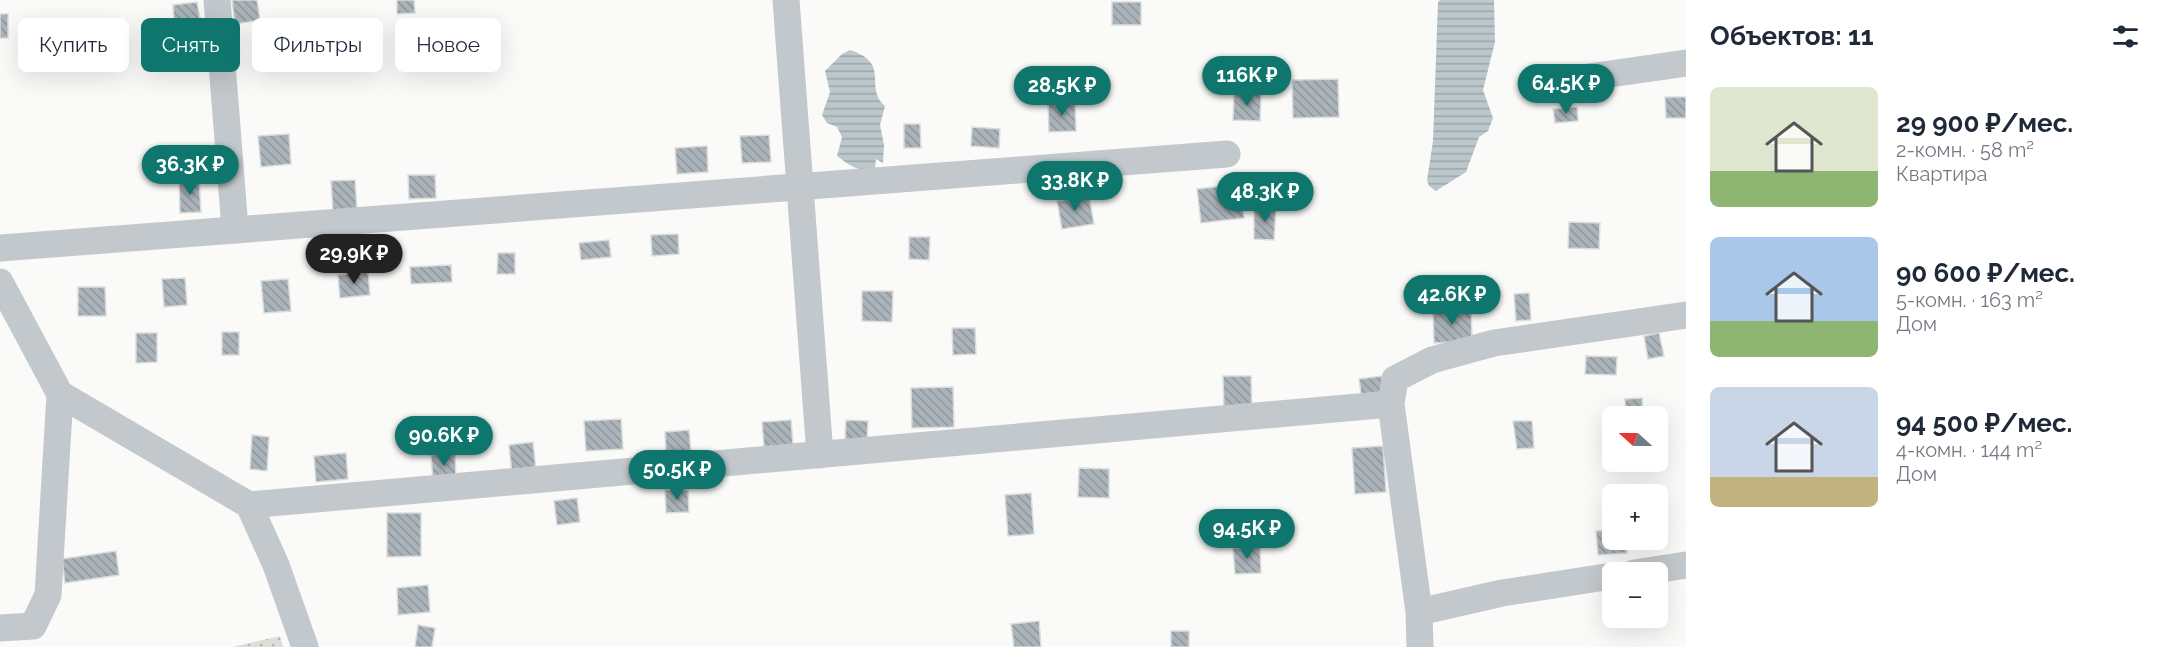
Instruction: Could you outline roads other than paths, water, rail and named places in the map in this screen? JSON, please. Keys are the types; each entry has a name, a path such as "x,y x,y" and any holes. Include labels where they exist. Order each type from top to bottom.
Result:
{"street":[{"path":"217,0 235,229"},
{"path":"786,0 802,185 820,455"},
{"path":"1540,84 1686,63"},
{"path":"0,248 1227,154"},
{"path":"0,282 60,394 249,506 276,566 305,647"},
{"path":"1420,647 1419,612 1391,404 1395,379 1432,360 1494,344 1686,315"},
{"path":"0,628 33,626 48,595 60,394"},
{"path":"249,506 1391,404"},
{"path":"1668,568 1686,565"},
{"path":"1419,612 1502,593 1602,578"}]}
